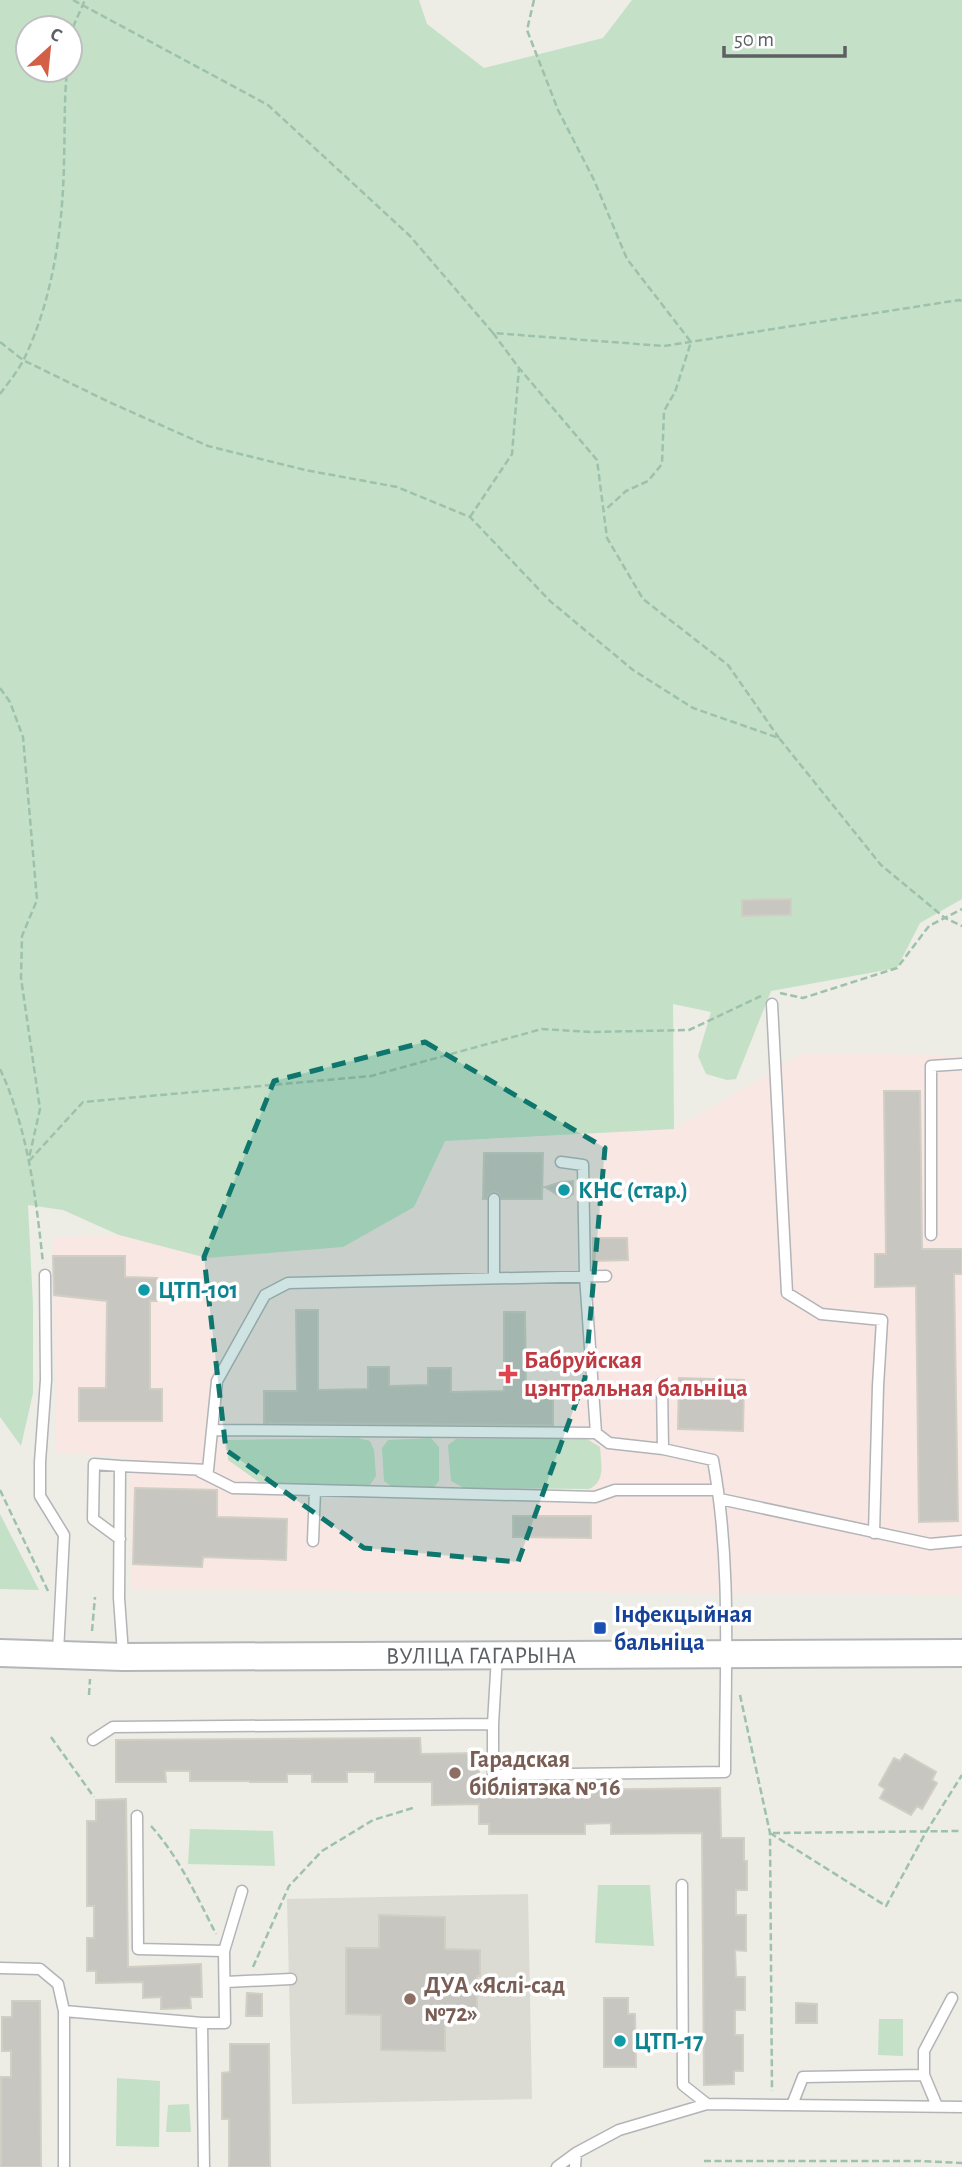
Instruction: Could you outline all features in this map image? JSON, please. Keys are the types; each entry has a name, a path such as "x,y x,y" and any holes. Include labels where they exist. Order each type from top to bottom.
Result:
{"main road":[{"name":"ВУЛІЦА ГАГАРЫНА","path":"0,1653 123,1657 962,1653"}],"lane":[{"path":"772,1004 787,1293 821,1314 882,1320 877,1387 874,1533"},
{"path":"931,1236 931,1066 962,1064"},
{"path":"561,1161 583,1165 584,1276 596,1433"},
{"path":"494,1199 494,1278"},
{"path":"45,1275 46,1380 40,1496 64,1535 58,1655"},
{"path":"120,1539 93,1519 94,1464 208,1470 217,1381 265,1295 276,1289 288,1283 606,1276"},
{"path":"662,1383 663,1449"},
{"path":"212,1430 596,1433 609,1443 663,1449 713,1460 719,1494 726,1592 725,1772 493,1775 497,1655"},
{"path":"120,1466 119,1598 123,1657"},
{"path":"199,1470 233,1488 596,1497 615,1490 719,1494 874,1533 930,1544 962,1541"},
{"path":"313,1541 315,1490"},
{"path":"93,1740 113,1727 493,1724"},
{"path":"136,1816 138,1949 224,1951"},
{"path":"682,1885 683,2085 707,2104"},
{"path":"64,2011 225,2023 224,1951 242,1891"},
{"path":"0,1968 40,1969 58,1984 64,2011 64,2167"},
{"path":"226,1982 291,1979"},
{"path":"937,2106 924,2076 923,2050 952,1997"},
{"path":"202,2023 204,2167"},
{"path":"792,2105 803,2077 924,2076"},
{"path":"557,2167 576,2153 619,2130 707,2104 962,2107"},
{"path":"575,2167 576,2153"}],"path":[{"path":"73,0 268,105 410,236 597,460 607,538 643,599 728,665 779,738 881,864 945,918 962,926"},
{"path":"78,14 85,0"},
{"path":"534,0 527,30 558,110 594,180 628,259 691,342"},
{"path":"0,394 23,360 45,301 56,259 64,163 66,84"},
{"path":"493,333 664,346 961,301"},
{"path":"0,342 23,360 208,446 305,470 397,487 470,517 550,601 633,670 693,708 779,738"},
{"path":"604,511 626,491 648,481 662,464 664,411 675,392 691,342"},
{"path":"470,517 512,454 519,368"},
{"path":"0,688 10,702 23,737 37,900 22,936 21,978 40,1109 29,1161"},
{"path":"29,1161 83,1102 371,1076 542,1028 590,1031 689,1030 771,991 803,998 897,968 929,926 962,909"},
{"path":"0,1069 7,1084 33,1175 45,1275"},
{"path":"0,1490 45,1588 53,1596"},
{"path":"92,1631 95,1597"},
{"path":"89,1695 90,1679"},
{"path":"738,1685 770,1833 772,2105"},
{"path":"51,1737 94,1797"},
{"path":"770,1833 886,1906 926,1832 962,1775"},
{"path":"247,1979 289,1886 322,1851 373,1820 413,1808"},
{"path":"148,1824 164,1841 224,1951"},
{"path":"770,1833 962,1831"},
{"path":"704,2161 962,2163"},
{"path":"917,2167 919,2161"}],"highlighted area":[{"path":"425,1042 605,1148 585,1378 518,1562 364,1548 226,1450 204,1257 274,1081"}],"shaded area":[{"name":"Бабруйская цэнтральная бальніца","path":"804,1053 962,1055 962,1595 131,1589 130,1458 56,1452 53,1237 119,1235 207,1258 414,1207 445,1140 674,1129"},
{"name":"ДУА «Яслі-сад №72»","path":"528,1894 532,2099 292,2104 287,1899"}],"green space":[{"path":"0,0 419,0 427,24 484,68 603,38 632,0 962,0 962,899 920,923 897,968 771,991 736,1079 727,1080 706,1074 698,1056 711,1012 673,1004 674,1129 445,1141 414,1207 343,1247 207,1258 119,1235 63,1210 28,1205 33,1305 33,1393 21,1446 0,1417"},
{"path":"358,1438 370,1441 374,1450 376,1476 366,1491 266,1487 228,1460 227,1440"},
{"path":"431,1438 439,1447 439,1481 432,1490 396,1490 384,1481 382,1448 388,1440"},
{"path":"456,1439 587,1439 600,1447 600,1477 589,1489 464,1488 451,1481 448,1445"},
{"path":"0,1514 39,1590 0,1589"},
{"path":"190,1829 273,1831 275,1866 188,1864"},
{"path":"598,1885 650,1885 654,1946 595,1943"},
{"path":"879,2019 903,2019 903,2056 878,2055"},
{"path":"117,2078 160,2081 159,2147 116,2146"},
{"path":"189,2104 191,2132 166,2132 168,2105"}],"building":[{"path":"791,899 791,915 742,916 742,900"},
{"path":"884,1091 920,1091 922,1249 962,1249 962,1274 954,1274 958,1521 919,1522 916,1286 875,1287 875,1254 886,1254"},
{"path":"484,1153 543,1153 542,1199 501,1199 498,1193 493,1192 487,1199 483,1199"},
{"name":"КНС (стар.)","path":"573,1181 573,1194 567,1198 545,1187 561,1182"},
{"path":"593,1238 627,1238 628,1260 593,1261"},
{"path":"53,1256 125,1256 125,1277 157,1278 157,1301 150,1301 150,1389 162,1389 162,1421 79,1421 79,1388 106,1388 107,1301 54,1295"},
{"path":"296,1310 318,1310 318,1390 368,1389 368,1367 389,1367 389,1386 428,1385 428,1368 451,1368 451,1392 504,1391 504,1312 525,1312 526,1390 553,1390 553,1425 264,1423 264,1391 297,1391"},
{"path":"679,1378 744,1380 743,1431 678,1429"},
{"path":"135,1488 217,1490 217,1517 287,1519 286,1560 203,1557 202,1567 133,1564"},
{"path":"513,1516 591,1516 591,1538 513,1537"},
{"path":"420,1738 421,1754 479,1753 479,1791 720,1788 721,1838 744,1838 744,1861 747,1861 747,1890 736,1890 736,1915 746,1915 746,1951 735,1950 736,1977 745,1977 745,2010 735,2010 735,2035 743,2035 743,2071 734,2071 734,2084 704,2085 702,1833 611,1834 611,1823 585,1824 585,1834 489,1834 489,1824 479,1824 479,1804 432,1805 432,1782 375,1782 375,1772 347,1772 347,1782 312,1782 312,1774 287,1774 287,1782 250,1782 190,1781 190,1771 165,1771 166,1782 116,1782 116,1740"},
{"path":"905,1754 936,1772 932,1780 937,1783 922,1809 917,1806 911,1815 880,1798 885,1789 879,1785 894,1758 900,1761"},
{"path":"126,1799 128,1967 201,1964 202,1997 190,1997 191,2008 161,2009 161,1997 143,1998 143,1982 96,1983 96,1971 87,1971 87,1938 94,1938 94,1906 87,1906 87,1821 96,1821 96,1800"},
{"name":"ДУА «Яслі-сад №72»","path":"379,1915 445,1917 445,1949 480,1950 477,2017 445,2017 445,2051 381,2050 381,2015 346,2014 346,1948 379,1948"},
{"path":"247,1993 262,1994 262,2016 246,2016"},
{"name":"ЦТП-17","path":"604,1998 628,1998 628,2014 635,2014 636,2067 604,2067"},
{"path":"12,2001 40,2001 41,2167 1,2167 1,2077 11,2077 11,2051 2,2051 2,2017 12,2017"},
{"path":"796,2003 817,2004 817,2023 796,2023"},
{"path":"230,2044 269,2044 270,2167 229,2167 229,2119 222,2119 222,2073 230,2072"}],"place":[{"name":"КНС (стар.)","path":"564,1190"},
{"name":"ЦТП-101","path":"144,1290"},
{"name":"Бабруйская цэнтральная бальніца","path":"508,1374"},
{"name":"Інфекцыйная бальніца","path":"600,1628"},
{"name":"Гарадская бібліятэка № 16","path":"455,1773"},
{"name":"ДУА «Яслі-сад №72»","path":"410,1999"},
{"name":"ЦТП-17","path":"620,2041"}]}
